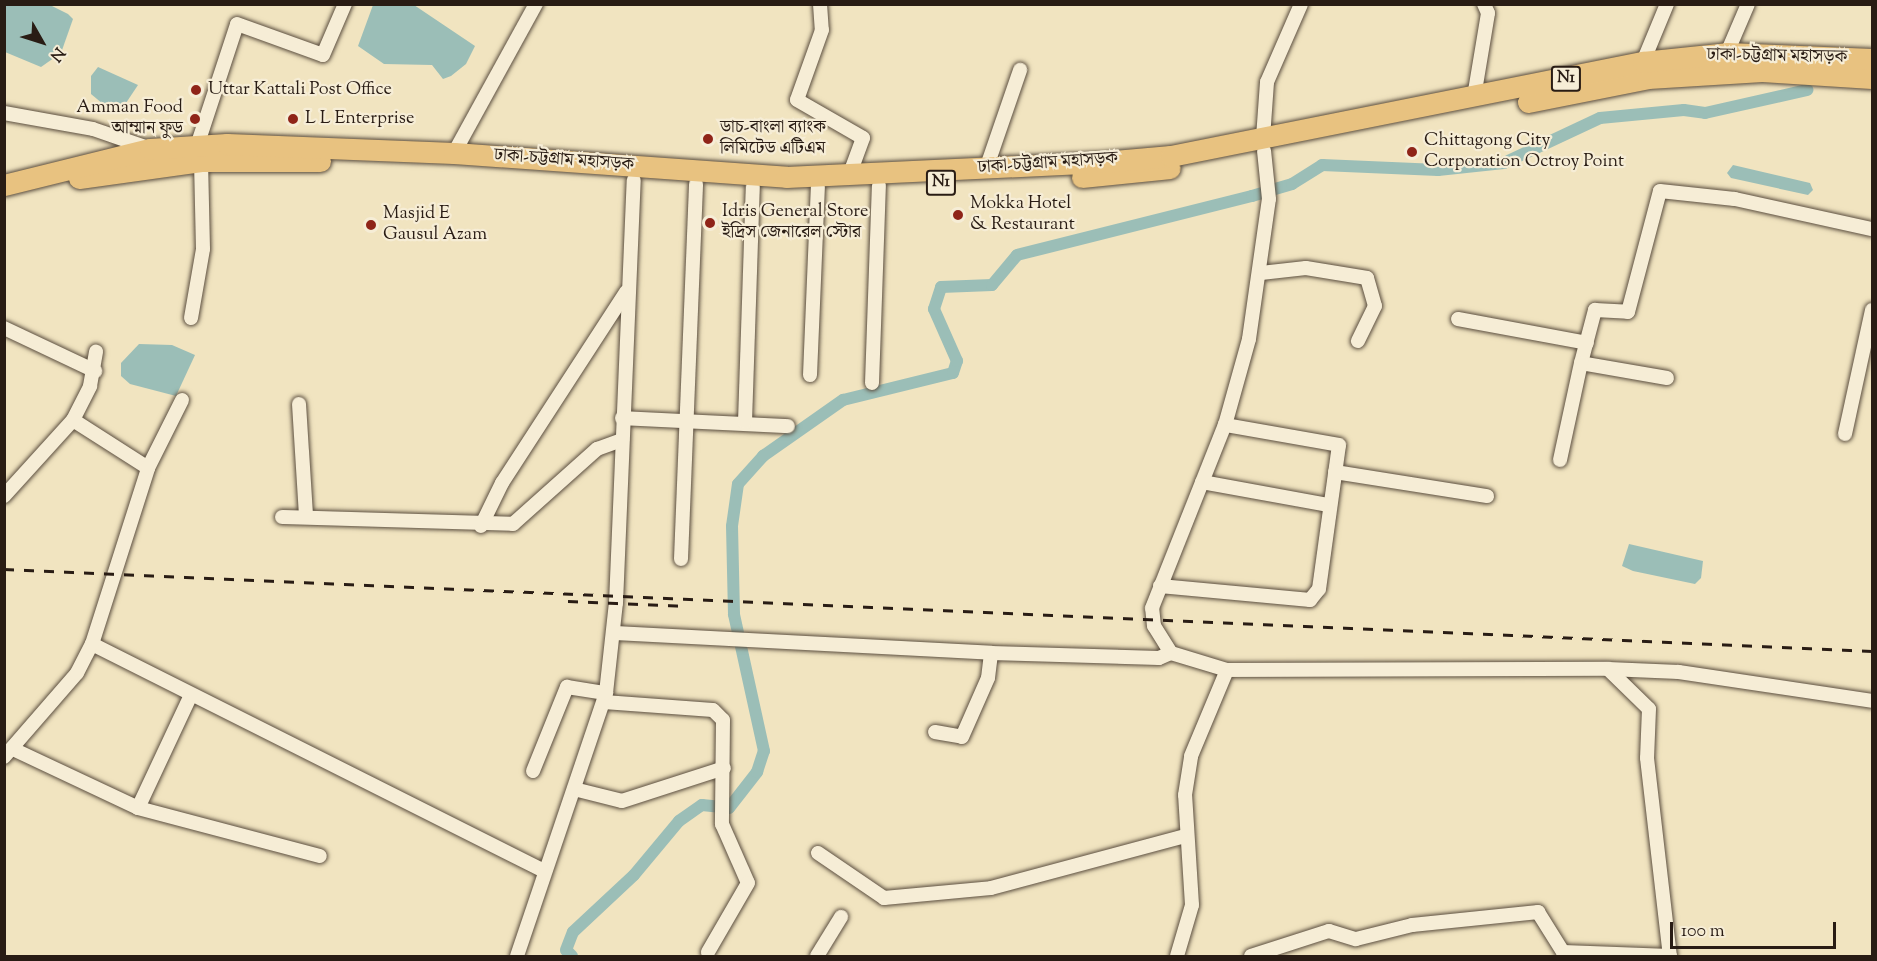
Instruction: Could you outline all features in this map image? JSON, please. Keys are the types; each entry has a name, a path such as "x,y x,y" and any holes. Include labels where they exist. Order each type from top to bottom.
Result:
{"highway":[{"name":"ঢাকা-চট্টগ্রাম মহাসড়ক","path":"1264,144 1643,62 1727,53 1872,59"},
{"name":"ঢাকা-চট্টগ্রাম মহাসড়ক","path":"4,185 150,149 199,154 454,164 634,180 753,187 879,186 1171,156 1264,144 1648,78 1762,71 1872,78"},
{"name":"ঢাকা-চট্টগ্রাম মহাসড়ক","path":"4,199 88,176 199,154 453,153 786,177 998,172"}],"street":[{"path":"191,318 203,249 199,154 237,24 323,55 345,4"},
{"path":"453,153 536,4"},
{"path":"820,4 822,30 797,100 863,138 849,176"},
{"path":"1171,653 1154,626 1152,608 1225,425 1261,273 1269,199 1264,144 1267,82 1301,4"},
{"path":"1474,97 1488,13 1484,4"},
{"path":"1643,62 1667,4"},
{"path":"1727,53 1748,4"},
{"path":"998,172 1020,70"},
{"path":"4,113 93,129 150,149"},
{"path":"517,957 544,871 605,698 615,633 626,292 634,180"},
{"path":"681,559 696,184"},
{"path":"872,383 879,186"},
{"path":"745,422 753,187"},
{"path":"810,375 818,187"},
{"path":"1560,460 1595,310 1628,312 1660,191 1735,199 1872,229"},
{"path":"1261,273 1306,268 1368,278 1376,306 1358,341"},
{"path":"481,526 508,473 626,292"},
{"path":"1845,434 1872,310"},
{"path":"1458,319 1587,343"},
{"path":"4,328 95,371"},
{"path":"4,496 73,420 95,371 96,352"},
{"path":"1581,363 1667,378"},
{"path":"182,400 148,468 92,644 77,673 10,754 138,808 320,856"},
{"path":"299,404 306,516"},
{"path":"622,418 745,422 788,426"},
{"path":"73,420 148,468"},
{"path":"1160,586 1310,600 1319,589 1335,472 1336,444 1225,425"},
{"path":"282,517 306,516 481,526 513,524 597,449 622,440"},
{"path":"1335,472 1487,496"},
{"path":"1202,482 1329,505"},
{"path":"615,633 721,642 747,641 990,653 1159,658 1171,653 1227,670 1608,669 1679,672 1872,701"},
{"path":"92,644 190,697 544,871"},
{"path":"935,732 962,737 988,678 990,653"},
{"path":"1251,957 1329,931 1356,939 1412,925 1538,912 1563,952 1670,956 1647,758 1649,709 1608,669"},
{"path":"1177,957 1192,905 1185,836 1191,756 1227,670"},
{"path":"533,771 567,687 605,698 720,713 724,768 722,824 748,883 708,952"},
{"path":"138,808 190,697"},
{"path":"574,789 622,801 724,768"},
{"path":"818,853 884,898 991,888 1185,836"},
{"path":"817,957 840,917"}],"water":[{"path":"5,4 50,5 68,14 73,19 61,53 41,67 5,52"},
{"path":"373,5 414,5 475,46 466,64 451,76 443,79 432,65 384,64 358,46"},
{"path":"98,67 138,85 122,109 109,109 91,94 91,76"},
{"path":"1733,165 1810,183 1813,190 1808,195 1731,178 1727,173"},
{"path":"139,344 172,345 195,355 176,396 130,384 121,376 121,363"},
{"path":"1629,544 1703,561 1701,578 1695,584 1633,571 1622,566"}],"waterway":[{"path":"572,956 566,950 573,932 634,875 679,821 702,805 729,808 757,772 764,751 734,614 732,526 738,484 763,456 843,400 953,373 957,361 934,309 941,287 992,285 1017,255 1252,196 1292,184 1322,165 1438,170 1504,163 1600,118 1684,110 1705,113 1807,90"}],"railway":[{"path":"4,569 1872,651"},
{"path":"568,601 688,606"}],"place":[{"name":"Uttar Kattali Post Office","path":"196,90"},
{"name":"Amman Food আম্মান ফুড","path":"195,119"},
{"name":"L L Enterprise","path":"293,119"},
{"name":"ডাচ-বাংলা ব্যাংক লিমিটেড এটিএম","path":"708,139"},
{"name":"Chittagong City Corporation Octroy Point","path":"1412,152"},
{"name":"Mokka Hotel & Restaurant","path":"958,215"},
{"name":"Idris General Store ইদ্রিস জেনারেল স্টোর","path":"710,223"},
{"name":"Masjid E Gausul Azam","path":"371,225"}]}
